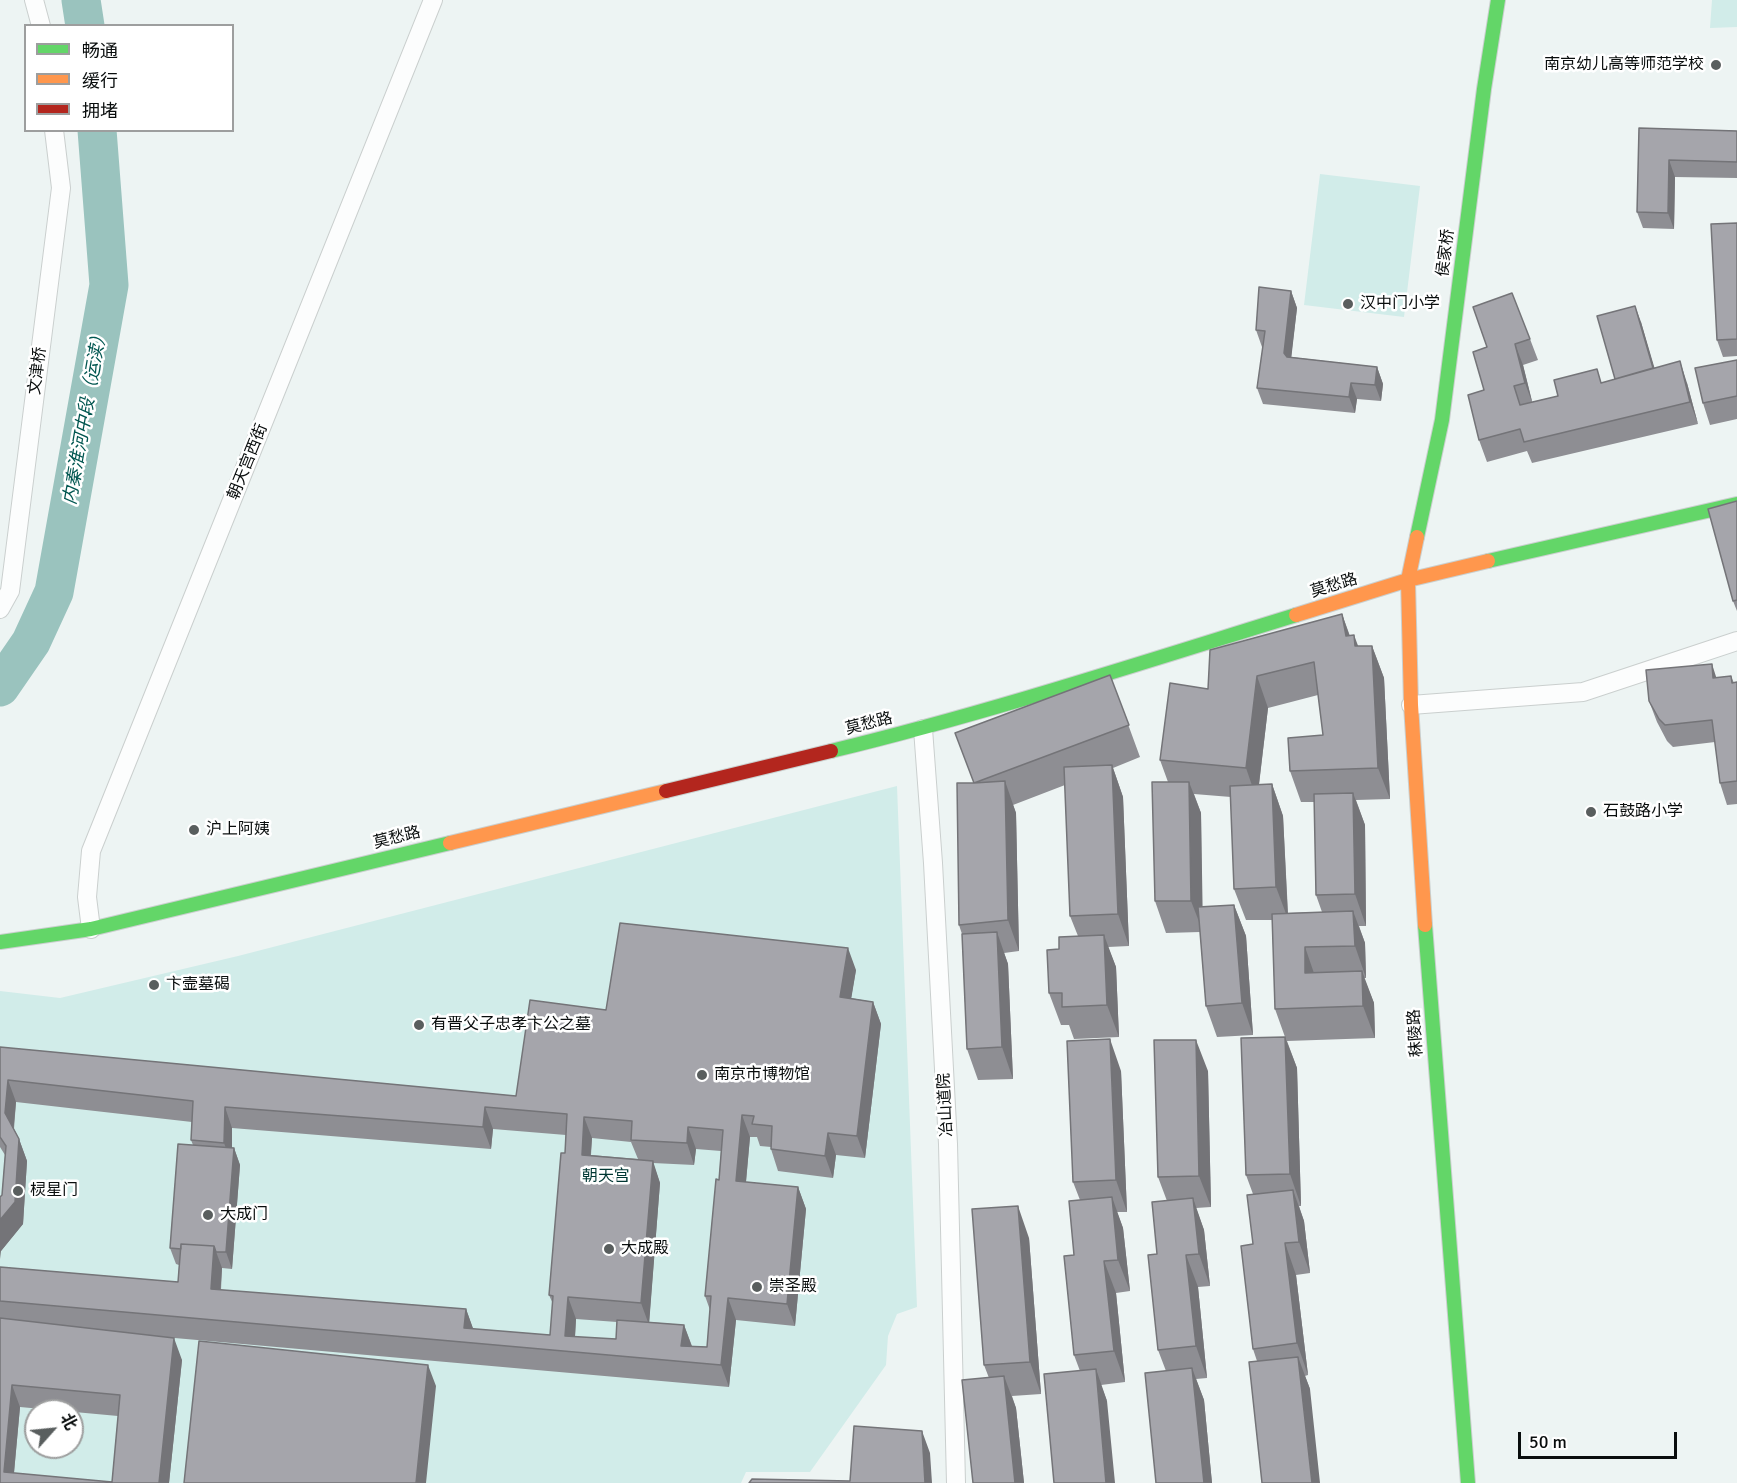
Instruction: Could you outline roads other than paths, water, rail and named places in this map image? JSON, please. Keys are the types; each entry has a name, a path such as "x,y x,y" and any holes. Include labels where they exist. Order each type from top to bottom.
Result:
{"main road":[{"name":"侯家桥","path":"1408,580 1442,420 1484,89 1498,0"},
{"name":"莫愁路","path":"0,942 91,929 922,729 1004,706 1408,580 1737,504"},
{"name":"秣陵路","path":"1408,580 1411,705 1420,856 1468,1483"}],"street":[{"path":"34,0 40,24"},
{"name":"朝天宫西街","path":"91,929 87,897 92,851 433,0"},
{"name":"文津桥","path":"0,609 5,590 61,188 54,132"},
{"path":"1411,705 1583,692 1737,640"},
{"name":"冶山道院","path":"922,729 933,863 948,1144 956,1483"}],"waterway":[{"name":"内秦淮河中段（运渎）","path":"81,0 85,24"},
{"name":"内秦淮河中段（运渎）","path":"0,687 31,642 54,592 109,285 97,132"}],"place":[{"name":"南京幼儿高等师范学校","path":"1716,65"},
{"name":"汉中门小学","path":"1348,304"},
{"name":"石鼓路小学","path":"1591,812"},
{"name":"沪上阿姨","path":"194,830"},
{"name":"卞壸墓碣","path":"154,985"},
{"name":"有晋父子忠孝卞公之墓","path":"419,1025"},
{"name":"南京市博物馆","path":"702,1075"},
{"name":"棂星门","path":"18,1191"},
{"name":"大成门","path":"208,1215"},
{"name":"大成殿","path":"609,1249"},
{"name":"崇圣殿","path":"757,1287"}],"park label":[{"name":"朝天宫","path":"606,1177"}]}
